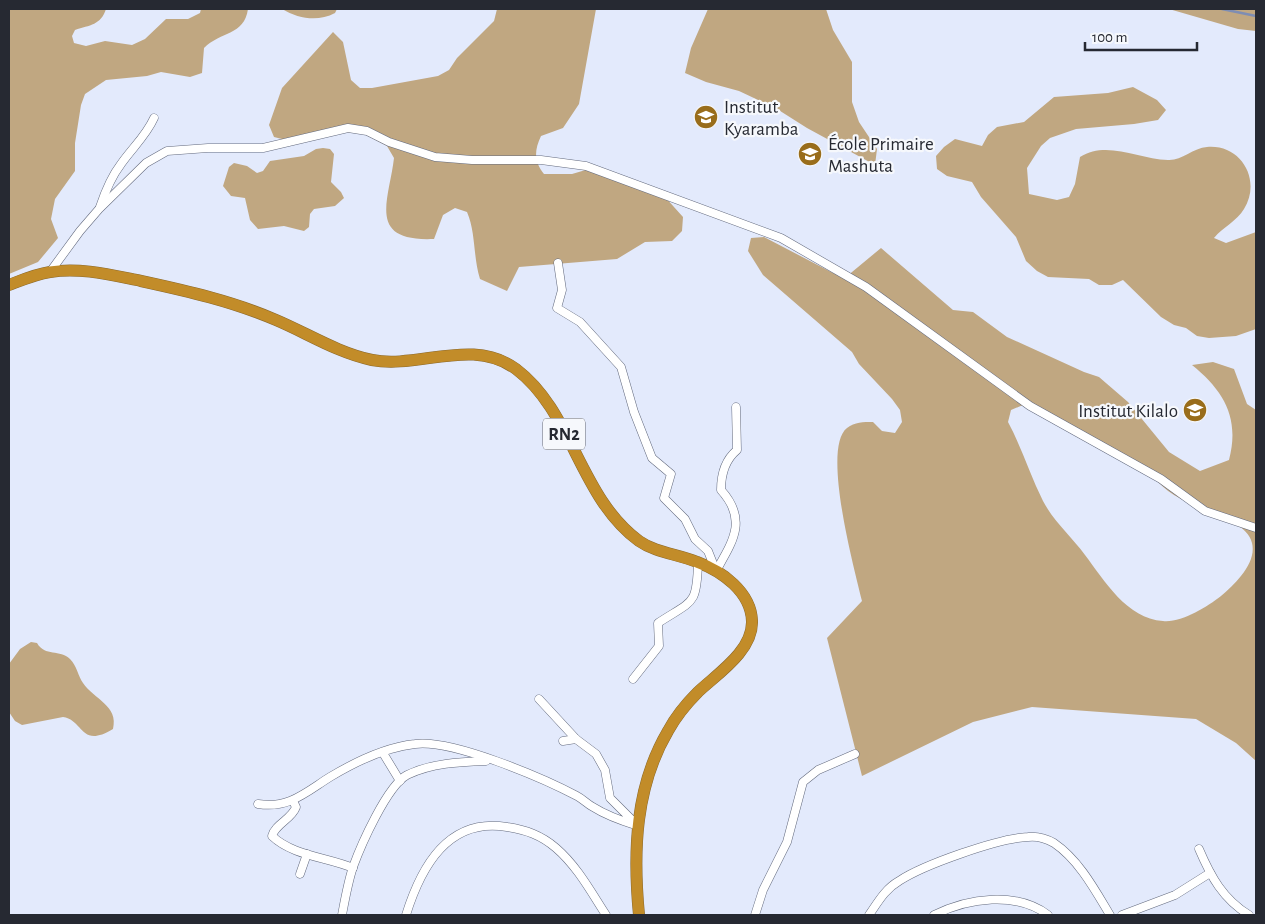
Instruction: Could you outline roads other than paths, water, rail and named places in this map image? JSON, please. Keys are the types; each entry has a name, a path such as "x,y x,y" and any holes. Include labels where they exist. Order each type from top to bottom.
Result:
{"highway":[{"name":"RN2","path":"9,284 50,272 90,271 199,294 274,319 351,354 375,360 396,361 454,354 488,357 511,366 533,382 549,404 591,485 616,522 642,543 698,562 716,572 737,588 748,602 752,619 751,632 744,647 695,695 668,729 655,758 642,795 634,863 639,915"}],"street":[{"path":"99,209 107,187 116,171 142,139 154,118"},
{"path":"50,272 99,209 146,163 167,151 208,148 263,148 348,128 367,131 389,142 435,157 472,160 542,160 586,166 781,238 815,256 899,310 1030,406 1161,479 1205,511 1256,528"},
{"path":"558,263 562,290 557,308 580,322 621,368 634,412 652,458 671,474 664,498 686,519 694,539 708,551 716,572"},
{"path":"716,572 731,545 736,526 732,503 721,490 721,477 730,456 737,450 736,407"},
{"path":"633,678 659,646 658,623 691,602 695,596 698,562"},
{"path":"539,699 576,739 596,754 606,770 610,798 638,826"},
{"path":"563,741 576,739"},
{"path":"258,804 278,805 293,801 330,777 383,753 416,744 436,744 491,761 570,793 614,818 638,826"},
{"path":"383,753 400,781"},
{"path":"755,915 762,890 787,842 803,782 818,770 855,754"},
{"path":"342,915 353,868 375,818 400,781 406,776 427,768 453,763 491,761"},
{"path":"293,801 296,807 295,811 277,827 272,836 278,842 307,854 333,860 353,868"},
{"path":"406,915 425,868 438,850 458,834 470,828 486,826 526,830 543,838 557,849 580,874 606,915"},
{"path":"869,915 885,891 910,874 965,853 1014,839 1029,837 1041,838 1053,843 1069,856 1086,876 1110,915"},
{"path":"1199,849 1215,884 1233,904 1249,915"},
{"path":"300,874 307,854"},
{"path":"1122,915 1174,895 1210,873"},
{"path":"934,915 965,903 1012,900 1026,903 1048,915"}],"waterway":[{"path":"1222,9 1256,16"}],"place":[{"name":"Institut Kyaramba","path":"706,117"},
{"name":"École Primaire Mashuta","path":"810,154"},
{"name":"Institut Kilalo","path":"1195,410"}]}
